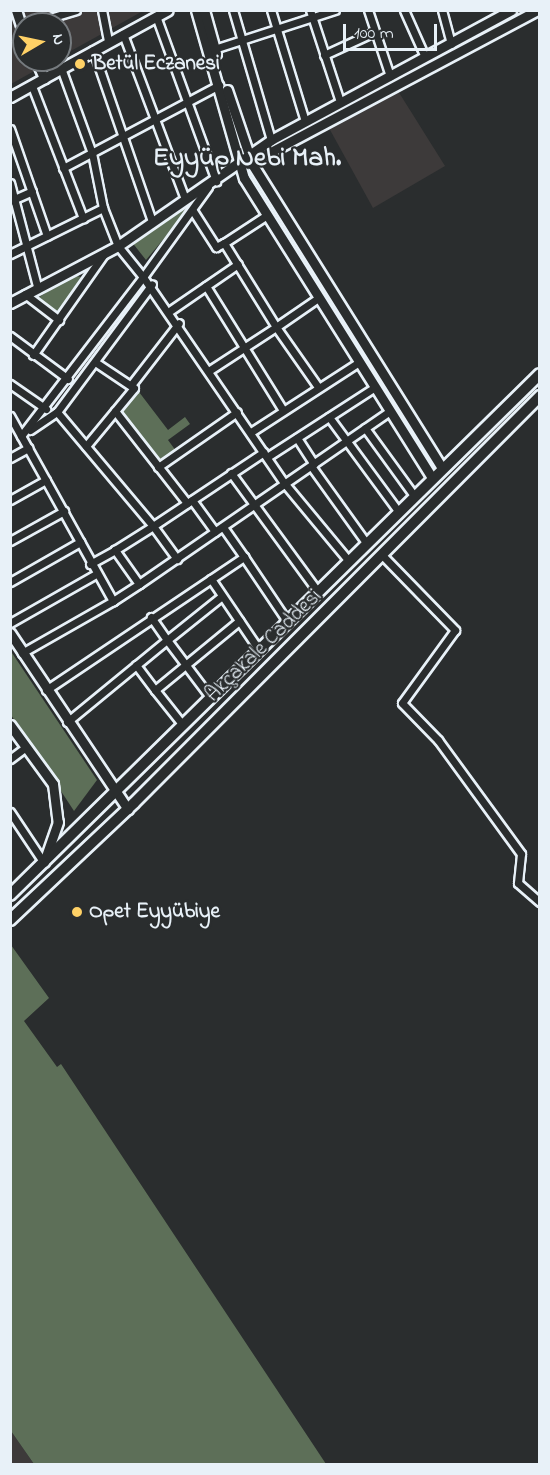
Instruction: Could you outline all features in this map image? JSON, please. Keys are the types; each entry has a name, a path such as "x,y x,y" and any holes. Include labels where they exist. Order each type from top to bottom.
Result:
{"main road":[{"path":"72,62 168,10"},
{"path":"196,10 219,85 247,161 441,466"},
{"path":"247,161 271,141 511,10"},
{"path":"11,301 118,246 185,199 247,161 538,10"},
{"path":"204,11 247,161 244,178 431,476"},
{"path":"41,72 44,78"},
{"path":"11,97 54,72"},
{"name":"Akçakale Caddesi","path":"10,895 318,592 441,466 540,374"},
{"name":"Akçakale Caddesi","path":"10,920 128,809 540,396"},
{"path":"10,633 67,722 128,809"},
{"path":"10,725 53,784 58,822 44,863"}],"street":[{"path":"102,10 108,42"},
{"path":"233,10 271,141"},
{"path":"271,10 306,121"},
{"path":"214,49 276,29 311,14 335,10"},
{"path":"368,10 390,76"},
{"path":"404,10 425,57"},
{"path":"442,10 451,44"},
{"path":"311,14 340,102"},
{"path":"21,436 46,409 212,184 186,100 156,16"},
{"path":"324,55 374,32"},
{"path":"123,34 185,199"},
{"path":"93,50 152,221"},
{"path":"62,72 92,153 103,208 118,246 143,277 152,284 171,310 285,484 349,561"},
{"path":"63,168 153,117 219,85"},
{"path":"32,86 83,218"},
{"path":"10,129 47,236"},
{"path":"10,183 37,286"},
{"path":"13,200 32,191"},
{"path":"10,254 103,208"},
{"path":"193,211 216,248 267,215"},
{"path":"224,243 276,327 318,387"},
{"path":"33,355 107,250"},
{"path":"171,310 238,264"},
{"path":"21,436 57,412 152,284"},
{"path":"206,286 283,410"},
{"path":"25,294 59,320"},
{"path":"210,370 318,298"},
{"path":"131,385 179,322"},
{"path":"10,336 68,379"},
{"path":"86,446 134,388 95,362"},
{"path":"251,432 359,362"},
{"path":"10,384 46,409"},
{"path":"90,564 153,526 231,473 297,438 375,387"},
{"path":"115,411 158,466 215,532"},
{"path":"22,653 139,584 390,411"},
{"path":"57,412 153,526 177,559"},
{"path":"158,466 237,412"},
{"path":"11,417 64,511 90,564 113,601"},
{"path":"328,417 344,442 398,512"},
{"path":"365,428 413,494"},
{"path":"297,438 312,465 367,543"},
{"path":"10,458 28,448"},
{"path":"231,473 318,592"},
{"path":"10,500 46,480"},
{"path":"10,541 64,511"},
{"path":"223,527 287,621"},
{"path":"10,582 80,542"},
{"path":"115,550 139,584"},
{"path":"382,555 455,630 402,704 438,740 520,854 518,883 540,902"},
{"path":"46,690 244,556"},
{"path":"10,623 96,574"},
{"path":"211,579 259,650"},
{"path":"67,722 222,596"},
{"path":"152,617 210,697"},
{"path":"155,690 239,621"},
{"path":"136,665 182,724"},
{"path":"10,759 26,747"},
{"path":"11,813 44,863"}],"shaded area":[{"path":"11,11 143,11 72,50 72,12 12,12 12,72 32,72 11,84"},
{"path":"398,91 445,166 373,208 329,128"},
{"path":"11,1431 34,1464 11,1464"}],"green space":[{"path":"185,205 187,211 146,260 131,241"},
{"path":"72,275 81,277 58,315 38,298"},
{"path":"139,392 168,430 185,417 190,424 168,440 176,451 161,461 121,411"},
{"path":"10,650 97,780 74,811 11,715"},
{"path":"11,945 49,998 24,1021 57,1067 61,1064 326,1464 34,1464 11,1431"}],"place":[{"name":"Betül Eczanesi","path":"80,64"},
{"name":"Opet Eyyübiye","path":"77,912"}],"district":[{"name":"Eyyüp Nebi Mah.","path":"247,159"}]}
